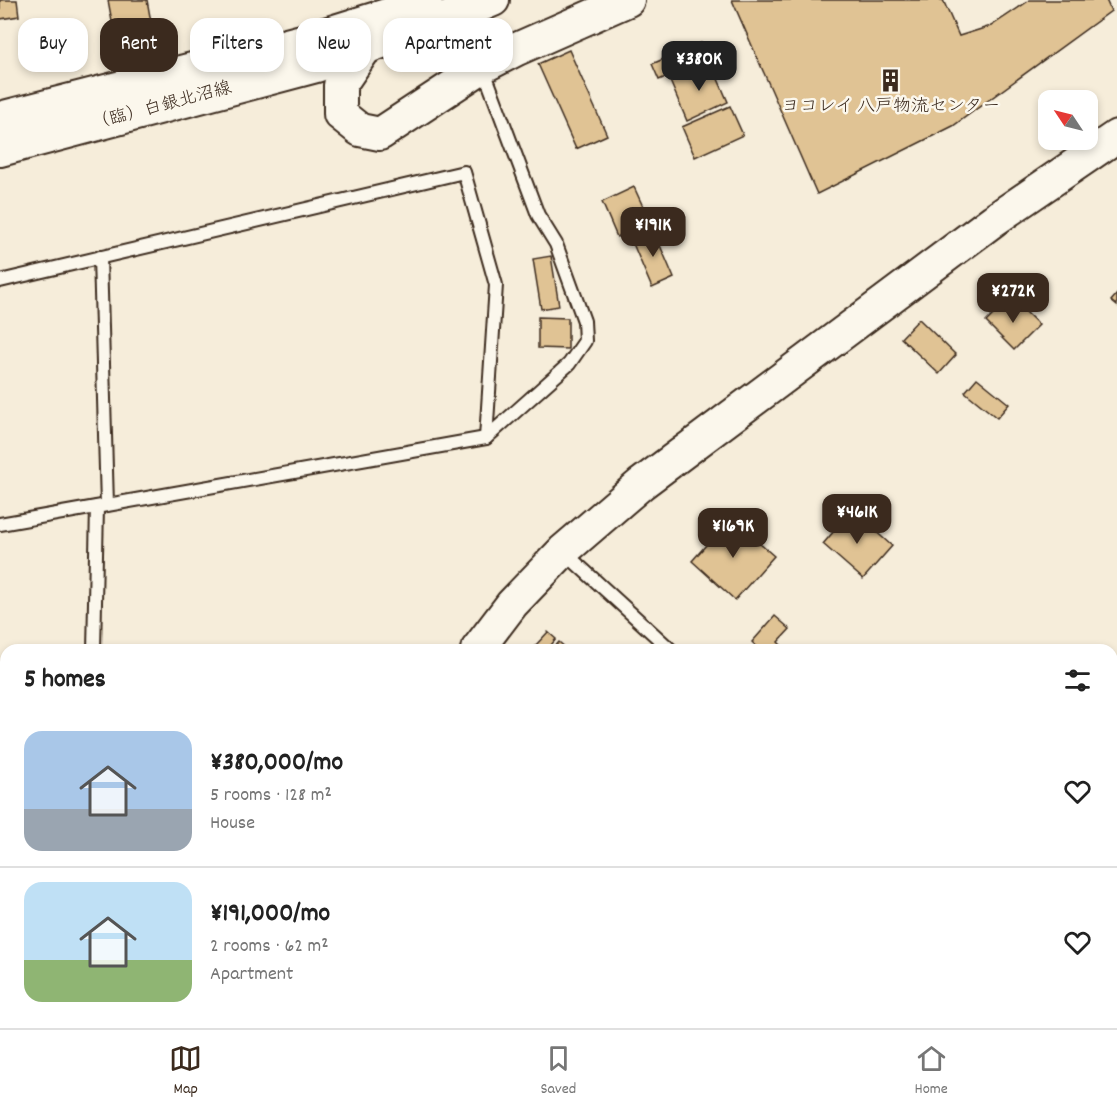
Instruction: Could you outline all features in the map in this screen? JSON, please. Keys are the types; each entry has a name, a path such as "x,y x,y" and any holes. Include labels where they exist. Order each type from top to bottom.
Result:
{"street":[{"name":"（臨）白銀北沼線","path":"0,118 306,40 392,7 426,0"},
{"name":"（臨）白銀北沼線","path":"371,45 443,21 493,0"},
{"path":"513,52 628,0"},
{"name":"（臨）白銀北沼線","path":"0,150 296,71"},
{"path":"340,114 340,85 349,72"},
{"path":"282,75 314,84 340,114 360,130 380,134 474,72"},
{"path":"482,644 512,604 563,551 641,484 984,227 1117,136"}],"lane":[{"path":"0,524 486,438 568,364 585,341 584,321 556,244 538,215 484,72"},
{"path":"0,281 464,172 496,285 486,438"},
{"path":"94,644 102,506 100,257"},
{"path":"563,551 664,644"}],"building":[{"path":"0,0 17,0 19,16 0,19"},
{"path":"108,0 147,0 150,18 111,18"},
{"name":"ヨコレイ 八戸物流センター","path":"732,0 943,0 959,36 991,26 1030,0 1106,0 1111,11 953,126 817,194"},
{"path":"701,43 708,58 659,80 652,64"},
{"path":"569,50 607,135 576,149 538,64"},
{"path":"711,63 728,102 687,121 670,81"},
{"path":"730,106 743,135 695,157 682,127"},
{"path":"634,187 650,222 617,237 602,202"},
{"path":"653,229 674,278 652,288 631,239"},
{"path":"551,256 559,306 541,309 533,259"},
{"path":"1117,294 1117,306 1111,301"},
{"path":"1011,297 1039,325 1014,350 986,322"},
{"path":"538,317 568,318 568,349 538,348"},
{"path":"919,319 956,355 939,374 901,338"},
{"path":"977,378 1009,404 997,418 965,392"},
{"path":"852,510 892,546 863,579 823,544"},
{"path":"730,518 774,556 735,600 692,561"},
{"path":"775,616 790,629 778,642 780,644 754,644 752,642"},
{"path":"548,632 556,639 552,644 537,644"}],"place":[{"name":"ヨコレイ 八戸物流センター","path":"891,81"}]}
